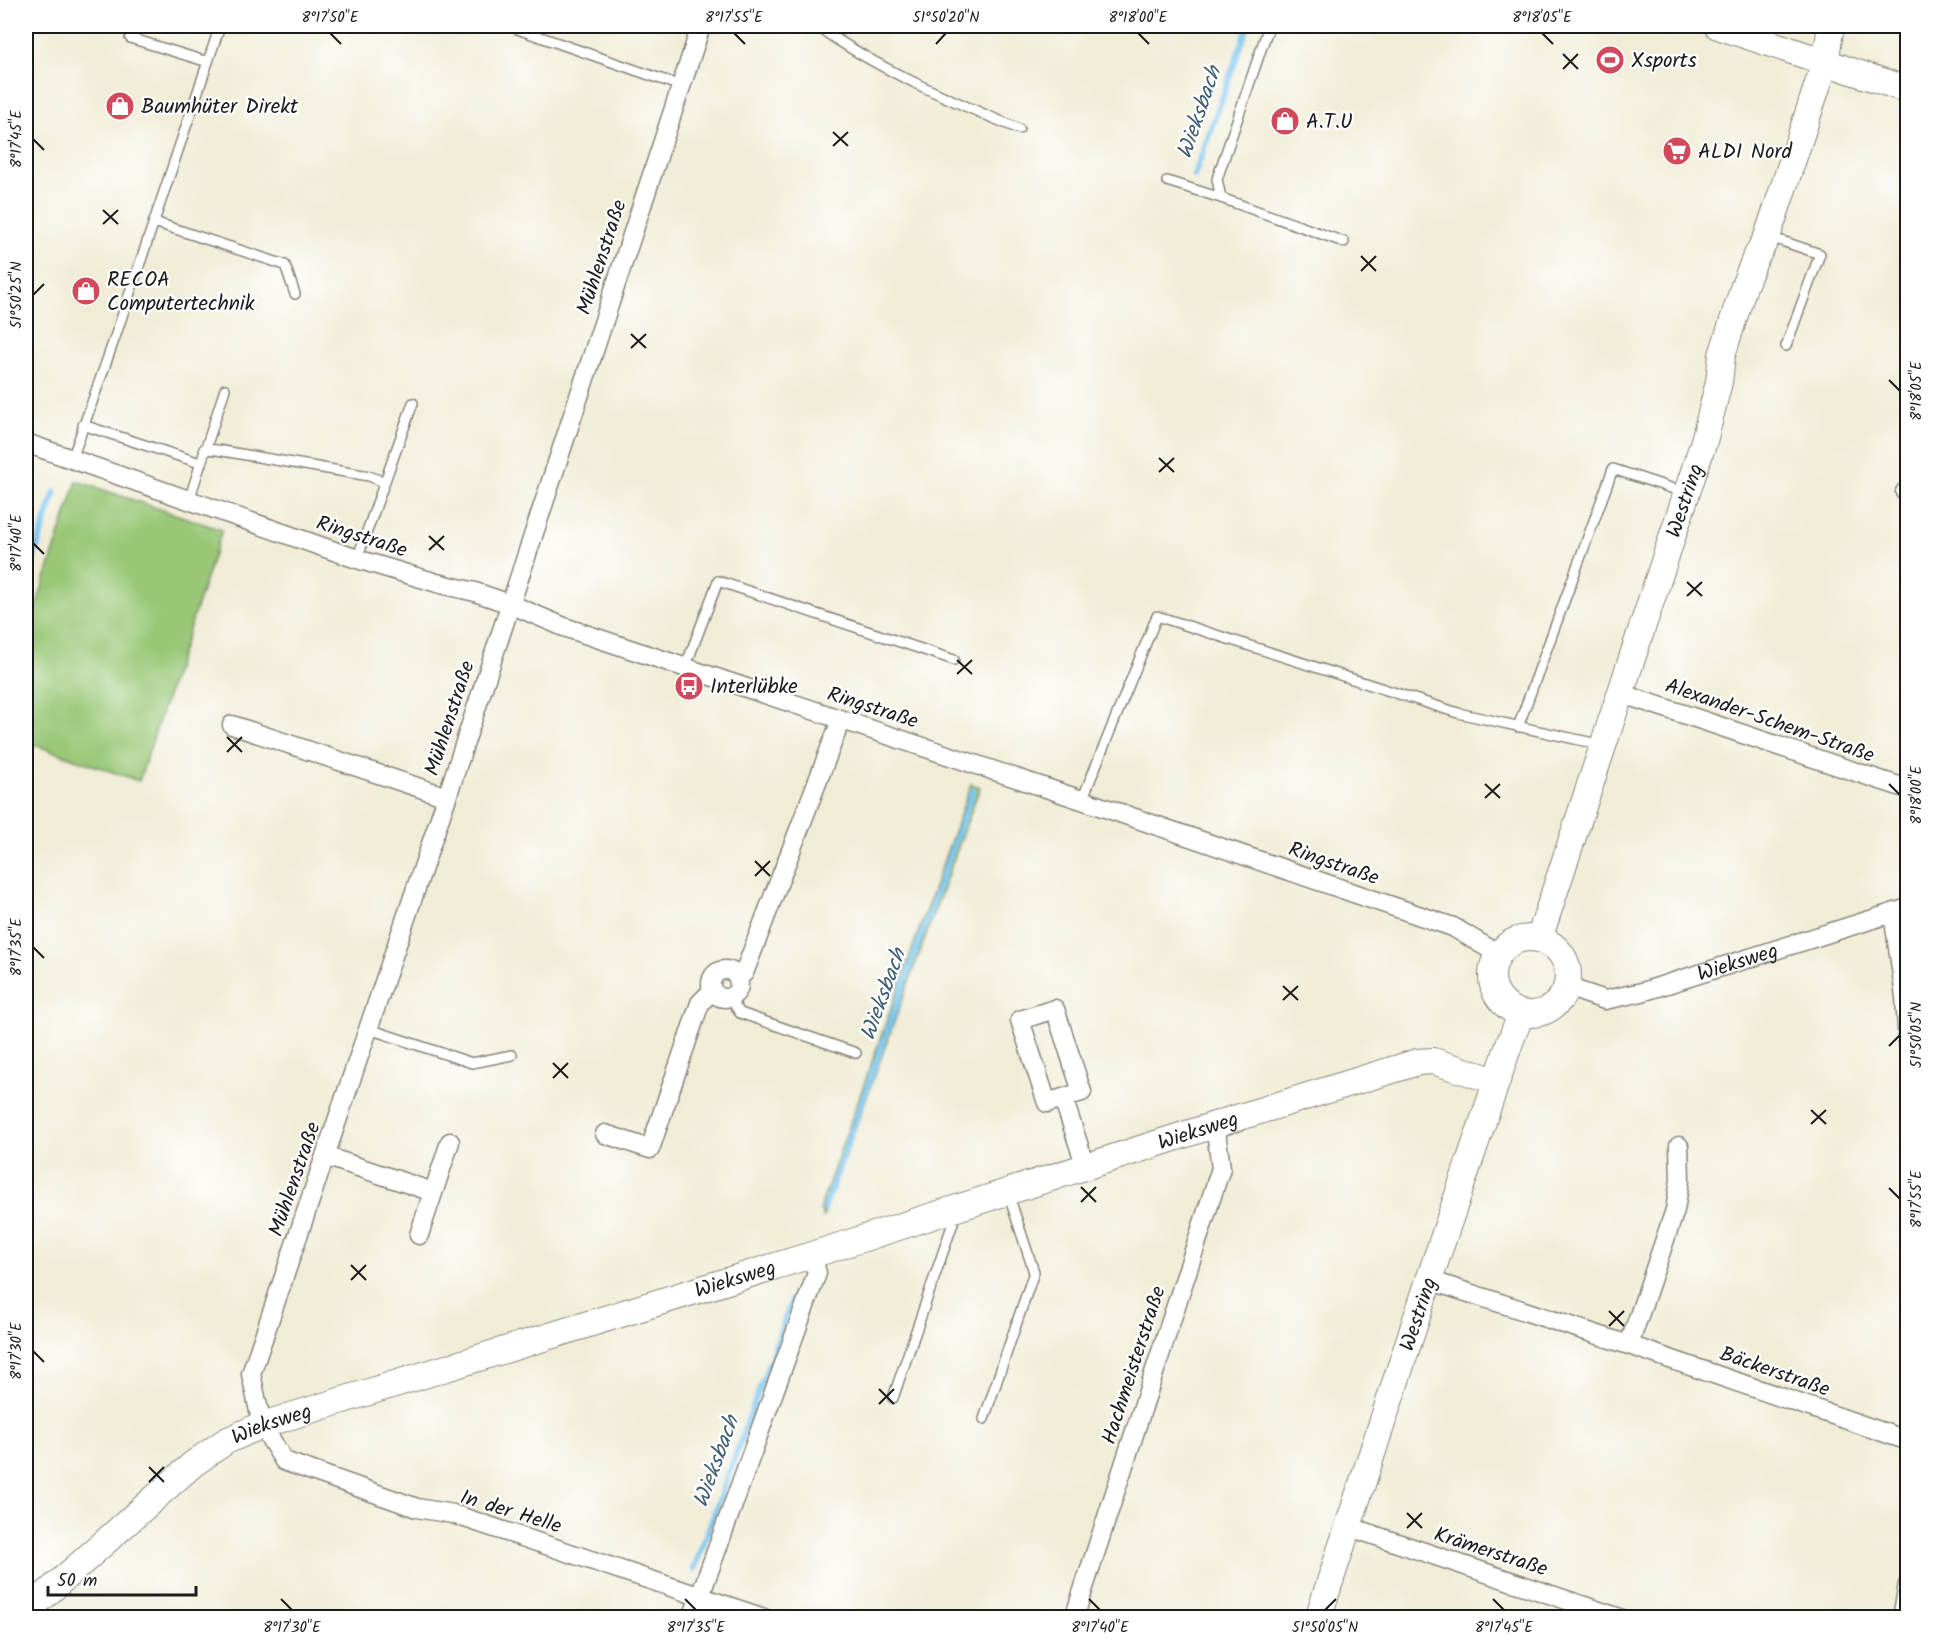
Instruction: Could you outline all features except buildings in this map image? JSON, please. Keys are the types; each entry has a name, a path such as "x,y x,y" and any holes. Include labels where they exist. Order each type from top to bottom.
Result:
{"main road":[{"path":"1718,26 1908,90"},
{"name":"Westring","path":"1539,939 1687,494 1714,405 1722,355 1744,286 1767,237 1825,63 1831,26"},
{"path":"1524,938 1539,939 1554,946 1564,958 1568,973 1567,987 1559,1001 1548,1010 1535,1014 1521,1014 1507,1008 1497,997 1491,983 1492,968 1498,954 1510,943 1524,938"},
{"name":"Westring","path":"1318,1617 1429,1280 1521,1014"},
{"name":"Wieksweg","path":"26,1611 193,1464 226,1441 262,1425 1008,1193 1418,1062 1433,1061 1496,1081"}],"street":[{"name":"Mühlenstraße","path":"262,1425 251,1374 447,797 700,26"},
{"name":"Ringstraße","path":"26,443 357,559 475,592 564,627 1453,927 1498,954"},
{"name":"Alexander-Schem-Straße","path":"1619,693 1727,727 1821,762 1908,789"},
{"path":"737,976 744,973 841,720"},
{"path":"232,725 447,797"},
{"path":"1900,911 1908,1044"},
{"name":"Wieksweg","path":"1567,987 1605,1000 1642,993 1900,911"},
{"path":"605,1134 650,1149 700,1003 738,988 737,976 726,969 720,970 711,979 710,985 721,994"},
{"path":"1055,1009 1082,1092 1063,1098 1047,1103 1020,1020 1055,1009"},
{"path":"1063,1098 1086,1167"},
{"name":"Hachmeisterstraße","path":"1074,1617 1221,1168 1215,1125"},
{"path":"419,1235 450,1142"},
{"path":"1629,1345 1675,1210 1680,1180 1679,1146"},
{"path":"325,1156 433,1192"},
{"path":"692,1617 817,1273 812,1254"},
{"name":"Bäckerstraße","path":"1429,1280 1629,1345 1900,1438 1908,1438"},
{"name":"In der Helle","path":"262,1425 284,1461 417,1509 453,1514 764,1617"},
{"name":"Krämerstraße","path":"1347,1527 1620,1617"},
{"path":"1902,1617 1908,1584"}],"lane":[{"path":"72,459 220,26"},
{"path":"509,26 681,86"},
{"path":"817,26 923,88 1019,129"},
{"path":"1221,198 1217,179 1269,26"},
{"path":"130,38 207,62"},
{"path":"1167,181 1344,242"},
{"path":"154,222 285,266 295,294"},
{"path":"1767,237 1820,254 1786,346"},
{"path":"189,500 225,389"},
{"path":"357,559 413,403"},
{"path":"84,425 200,463"},
{"path":"204,449 357,474 384,482"},
{"path":"1518,727 1613,469 1687,494"},
{"path":"685,668 718,581 954,660"},
{"path":"1082,800 1157,615 1458,713 1602,745"},
{"path":"721,994 740,1013 856,1053"},
{"path":"369,1029 472,1063 512,1055"},
{"path":"984,1419 1034,1272 1008,1193"},
{"path":"893,1398 952,1223 950,1211"}],"green space":[{"path":"77,481 222,530 139,781 26,742 26,637"},
{"path":"971,784 980,787 823,1217 820,1208"}],"waterway":[{"name":"Wieksbach","path":"1194,176 1248,26"},
{"path":"26,581 55,492"},
{"name":"Wieksbach","path":"824,1209 973,790"},
{"name":"Wieksbach","path":"694,1569 793,1297"}],"place":[{"name":"Xsports","path":"1610,60"},
{"name":"Baumhüter Direkt","path":"120,106"},
{"name":"A.T.U","path":"1285,121"},
{"name":"ALDI Nord","path":"1677,151"},
{"name":"RECOA Computertechnik","path":"86,291"},
{"name":"Interlübke","path":"689,686"}]}
